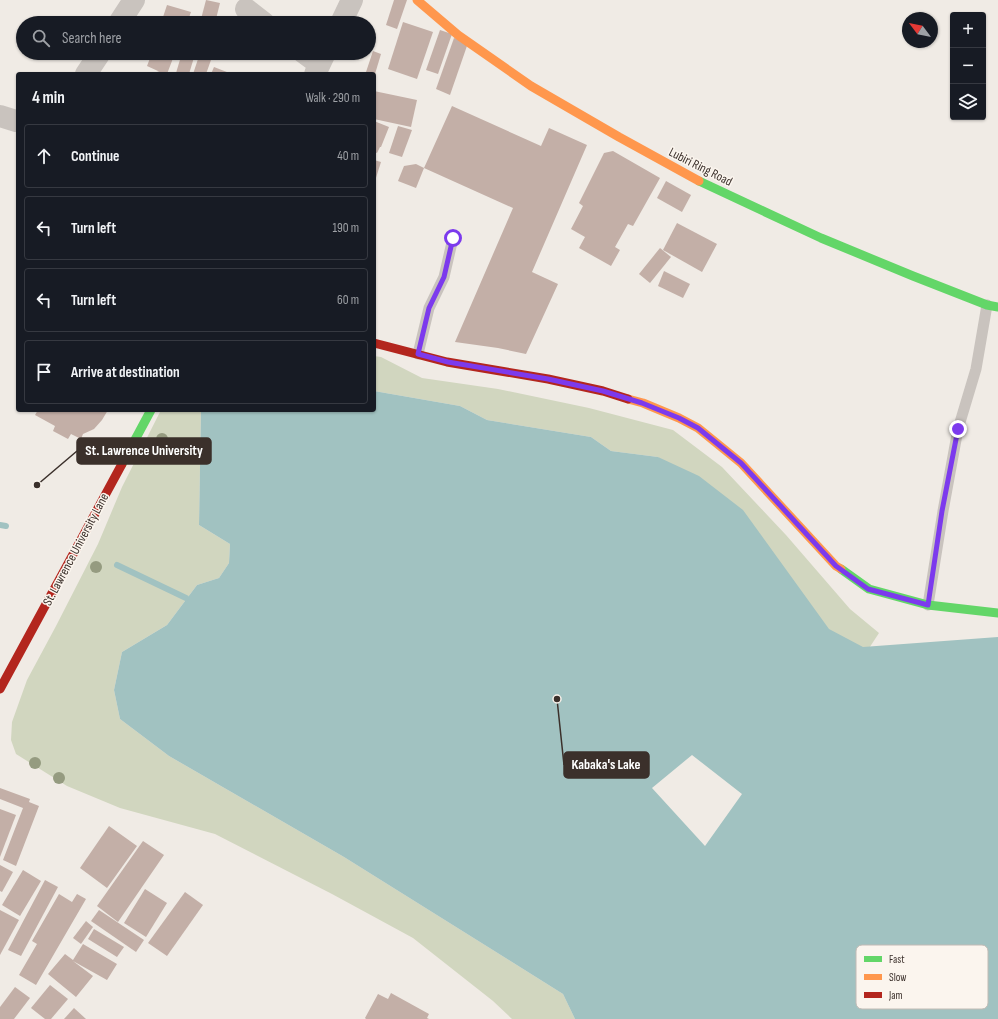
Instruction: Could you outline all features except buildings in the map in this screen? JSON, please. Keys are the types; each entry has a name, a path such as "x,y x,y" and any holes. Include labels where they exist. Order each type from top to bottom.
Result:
{"street":[{"path":"124,16 134,0"},
{"path":"344,16 352,0"},
{"name":"Lubiri Ring Road","path":"417,0 458,35 531,86 619,137 706,184 821,238 913,276 993,306"},
{"path":"246,10 254,16"},
{"path":"87,72 95,60"},
{"path":"0,116 16,120"},
{"path":"376,344 448,362 548,379 603,391 642,403 679,418 698,428 741,463 836,566 868,589 928,605 998,613"},
{"name":"St. Lawrence University Lane","path":"0,689 90,520 150,412"}],"lane":[{"path":"418,354 429,308 444,277 453,238"},
{"path":"928,605 942,511 958,429 993,306"}],"green space":[{"path":"376,356 381,357 422,378 498,389 589,408 673,430 722,467 786,535 850,609 879,633 858,665 658,457 611,451 591,437 487,420 460,406 376,391"},
{"path":"160,412 201,412 199,525 230,544 229,563 219,578 197,585 167,625 122,652 114,690 120,719 169,756 344,857 563,994 575,1019 512,1019 493,1001 413,938 332,894 215,834 120,808 67,786 16,754 11,740 12,722 27,680 98,544 122,487"}],"water":[{"path":"376,391 460,406 487,420 591,437 611,451 658,457 699,476 743,510 829,629 863,647 998,637 998,1019 575,1019 563,994 344,857 169,756 120,719 114,690 122,652 167,625 197,585 219,578 229,563 230,544 199,525 201,412 376,412","holes":["692,755 742,794 705,846 652,788"]}],"waterway":[{"path":"0,525 6,526"},
{"path":"117,565 186,598"}],"traffic: fast":[{"path":"699,181 821,238 987,305 998,307"},
{"path":"122,464 150,412"},
{"path":"841,569 869,589 928,605 998,613"}],"traffic: slow":[{"path":"417,0 458,35 531,86 699,181"},
{"path":"628,399 643,403 679,418 698,428 741,463 836,566 841,569"}],"traffic: jam":[{"path":"376,344 447,362 548,379 603,391 628,399"},
{"path":"0,689 122,464"}],"place":[{"name":"St. Lawrence University","path":"37,485"},
{"name":"Kabaka's Lake","path":"557,699"}],"route":[{"path":"453,238 444,277 429,308 418,354 448,362 548,379 603,391 642,403 679,418 698,428 741,463 836,566 868,589 928,605 936,560 942,511 958,429"}]}
